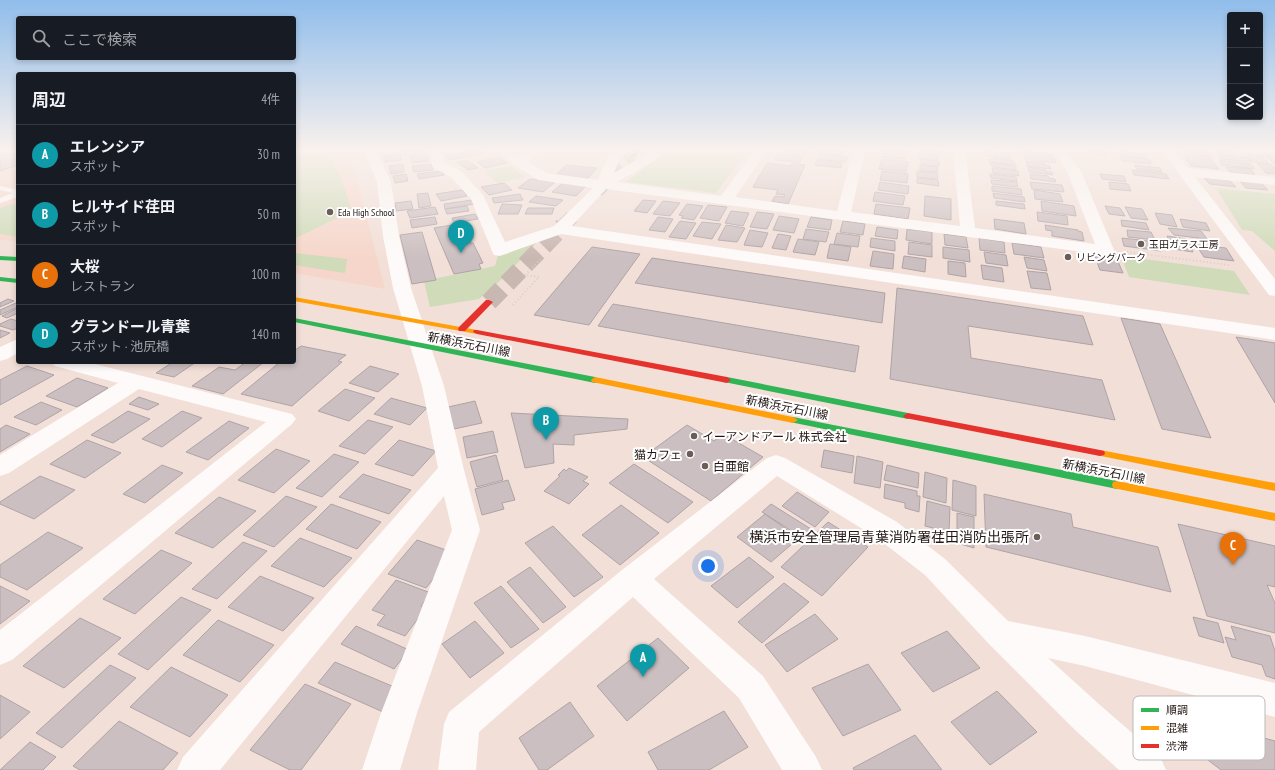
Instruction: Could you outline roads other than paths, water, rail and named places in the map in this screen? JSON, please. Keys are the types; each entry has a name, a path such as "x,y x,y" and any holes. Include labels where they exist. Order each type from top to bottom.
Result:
{"street":[{"path":"381,770 399,713 466,530 451,470 433,386 402,288 391,236 385,187"},
{"path":"468,187 478,198 500,251 510,246 564,230 1275,334"},
{"path":"564,230 602,187"},
{"path":"619,187 1106,250 1080,187"},
{"path":"726,201 735,187"},
{"path":"843,216 851,187"},
{"path":"963,187 968,232"},
{"path":"1196,187 1275,291"},
{"path":"0,258 16,259"},
{"path":"0,279 16,281"},
{"name":"新横浜元石川線","path":"296,299 462,329 1275,487"},
{"path":"462,329 488,302"},
{"name":"新横浜元石川線","path":"296,320 1275,517"},
{"path":"0,650 284,419 70,364"},
{"path":"0,467 136,381"},
{"path":"457,770 462,724 633,579 776,464 887,530 935,567 999,633 1087,717 1133,758"},
{"path":"196,770 451,470"},
{"path":"633,579 751,687 803,770"},
{"path":"999,633 1085,651 1259,696"},
{"path":"1265,697 1275,700"},
{"path":"1136,760 1147,770"}],"lane":[{"path":"0,188 16,192"},
{"path":"0,201 16,194"}],"tunnel":[{"path":"597,191 601,187"},
{"path":"563,226 573,216"},
{"path":"489,302 563,226"}],"place":[{"name":"Eda High School","path":"330,212"},
{"name":"玉田ガラス工房","path":"1141,244"},
{"name":"グランドール青葉","path":"461,253"},
{"name":"リビングパーク","path":"1068,257"},
{"name":"イーアンドアール 株式会社","path":"694,436"},
{"name":"ヒルサイド荏田","path":"546,440"},
{"name":"猫カフェ","path":"690,454"},
{"name":"白亜館","path":"705,466"},
{"name":"横浜市安全管理局青葉消防署荏田消防出張所","path":"1037,537"},
{"name":"大桜","path":"1233,565"},
{"name":"エレンシア","path":"643,677"}]}
